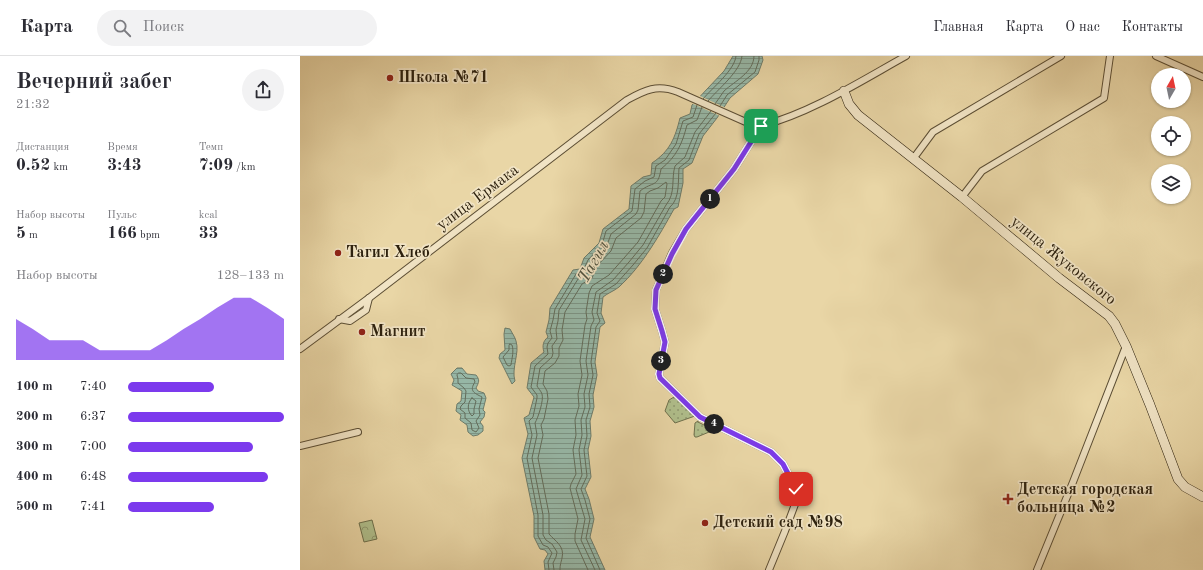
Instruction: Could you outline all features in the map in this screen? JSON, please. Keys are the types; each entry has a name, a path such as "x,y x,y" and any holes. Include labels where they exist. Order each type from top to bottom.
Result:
{"street":[{"path":"769,570 797,499 796,489 783,464 771,452 700,417 660,378 659,374 665,342 655,309 656,290 675,247 686,229 734,169 761,126 795,114 844,91 906,56"},
{"path":"913,159 933,132 1061,56"},
{"path":"962,197 982,171 1104,98 1110,56"},
{"path":"1156,56 1203,77"},
{"name":"улица Ермака","path":"300,349 369,298 627,100 642,92 656,88 667,88 739,119 761,126"},
{"name":"улица Жуковского","path":"844,91 849,104 858,115 962,197 1059,278 1109,316 1116,324 1126,346 1178,480 1185,487 1203,497"},
{"path":"1036,570 1073,482 1126,346"},
{"path":"300,446 358,432"}],"green space":[{"path":"674,397 679,398 695,416 675,423 665,411 669,400"},
{"path":"698,421 714,430 695,437 695,423"},
{"path":"372,520 377,539 364,542 359,523"}],"water":[{"name":"Тагил","path":"733,56 762,56 763,60 758,74 730,98 703,136 692,163 683,169 683,183 678,207 674,209 650,250 635,270 619,287 603,297 601,313 605,323 600,327 595,362 597,375 593,395 594,407 590,421 591,436 588,450 591,477 585,489 594,519 590,537 605,570 545,570 544,561 548,554 545,550 540,549 534,537 534,516 522,458 528,434 524,418 529,415 534,397 527,388 531,363 544,352 543,344 548,337 546,332 550,308 573,270 580,269 584,258 599,243 603,229 629,209 631,186 643,177 651,175 652,163 663,154 671,144 680,118 690,114 692,105 724,71"},
{"path":"505,328 510,329 517,346 514,371 515,381 512,384 499,358 500,354 505,350"},
{"path":"457,368 462,368 467,374 476,375 479,381 476,388 478,391 484,393 486,398 483,410 485,412 484,417 480,422 483,426 483,431 478,435 473,436 468,432 467,425 460,420 461,415 456,411 457,404 461,401 462,391 452,385 454,380 451,374"}],"pier":[{"path":"698,95 726,108 720,116 691,103"}],"place":[{"name":"Школа №71","path":"390,78"},
{"name":"Тагил Хлеб","path":"338,253"},
{"name":"Магнит","path":"362,332"},
{"name":"Детская городская больница №2","path":"1008,499"},
{"name":"Детский сад №98","path":"705,523"}],"route":[{"path":"761,126 734,169 686,229 672,254 656,290 655,309 665,342 659,374 660,378 700,417 771,452 783,464 796,489"}]}
